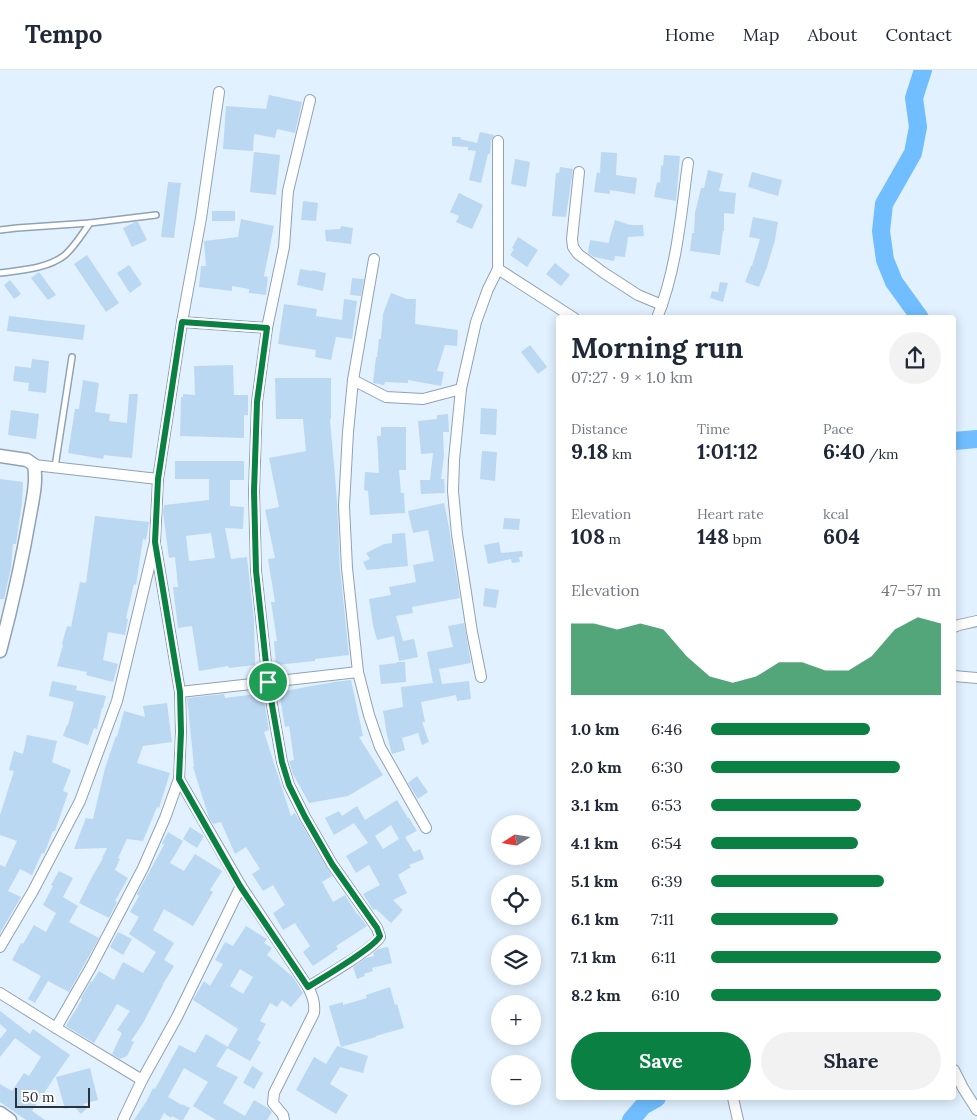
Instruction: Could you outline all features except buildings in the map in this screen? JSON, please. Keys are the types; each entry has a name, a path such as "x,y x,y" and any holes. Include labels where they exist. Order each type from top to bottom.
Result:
{"street":[{"path":"0,947 33,891 80,801 117,701 155,542 158,479 219,92"},
{"path":"308,987 378,941 380,936 377,928 332,864 289,785 282,762 268,682 256,571 254,491 257,402 267,328 284,247 288,191 310,100"},
{"path":"481,677 464,583 453,491 461,389 476,322 488,289 498,269 498,141"},
{"path":"658,315 673,268 688,162"},
{"path":"579,172 572,239 578,254 638,295 662,305"},
{"path":"374,258 353,380 348,432 344,506 347,568 358,672 369,715 380,747 426,828"},
{"path":"498,269 569,315"},
{"path":"182,322 267,328"},
{"path":"353,380 386,397 423,399 461,389"},
{"path":"0,456 27,460 34,465 158,479"},
{"path":"0,651 16,588 28,528 36,474 34,465"},
{"path":"56,1028 91,967 143,868 165,818 179,779 180,692 155,542"},
{"path":"956,626 977,621"},
{"path":"180,692 358,672"},
{"path":"956,676 977,678"},
{"path":"179,779 240,886 314,997 314,1013 274,1093 274,1103 283,1115 284,1120"},
{"path":"123,1120 142,1080 177,1017 240,886"},
{"path":"0,992 142,1080"},
{"path":"956,1074 977,1110"},
{"path":"733,1100 738,1120"},
{"path":"0,1113 10,1120"}],"lane":[{"path":"0,230 90,223 156,215"},
{"path":"0,272 26,269 56,261 76,244 90,223"},
{"path":"55,467 72,357"}],"waterway":[{"path":"918,315 894,282 885,260 881,231 884,204 913,153 918,127 914,98 923,70"},
{"path":"956,441 977,439"},
{"path":"631,1120 643,1106 654,1100"}],"route":[{"path":"182,322 267,328 257,402 254,491 256,571 268,682 282,762 289,785 332,864 377,928 380,936 378,941 308,987 240,886 179,779 180,692 155,542 158,479 182,322"}]}
